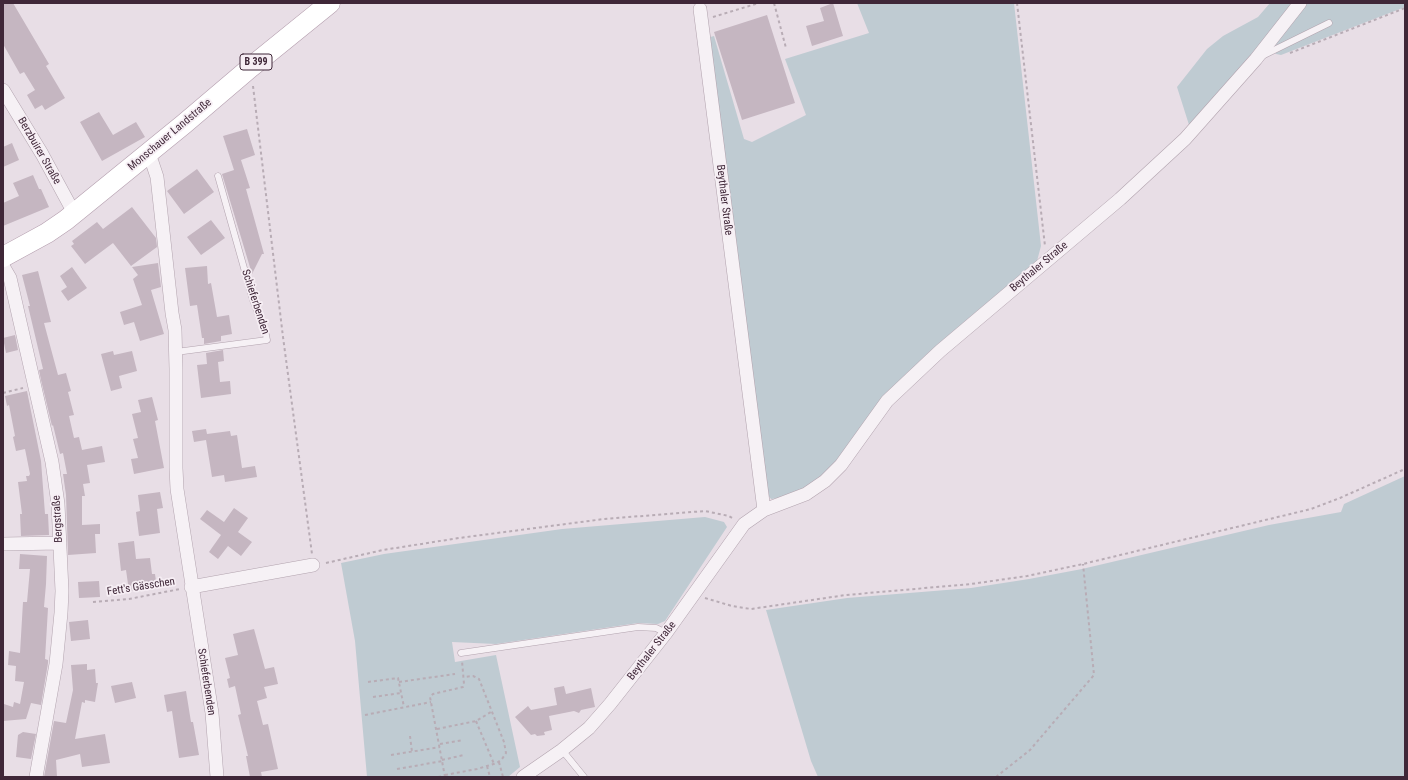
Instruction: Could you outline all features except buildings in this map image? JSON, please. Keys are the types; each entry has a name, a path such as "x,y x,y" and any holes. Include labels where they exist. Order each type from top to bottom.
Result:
{"main road":[{"name":"Monschauer Landstraße","path":"3,257 47,232 74,213 184,124 250,67 330,3"}],"street":[{"name":"Beythaler Straße","path":"523,777 562,750 589,728 610,704 666,633 744,524 764,510 806,494 825,481 841,465 887,401 940,351 1120,199 1185,139 1256,59 1300,3"},
{"name":"Beythaler Straße","path":"701,14 764,510"},
{"name":"Berzbuirer Straße","path":"3,90 42,154 74,213"},
{"name":"Schieferbenden","path":"147,154 152,162 157,178 172,313 175,324 176,468 180,510 191,587 212,713 217,777"},
{"name":"Bergstraße","path":"3,266 10,278 52,462 58,500 62,590 56,664 36,777"},
{"path":"3,544 60,543"},
{"path":"191,587 313,565"}],"lane":[{"path":"1256,59 1329,23"},
{"name":"Schieferbenden","path":"176,352 267,340 253,300 218,176"},
{"path":"461,652 638,627 656,628 666,633"},
{"path":"562,750 584,777"}],"path":[{"path":"701,14 759,3"},
{"path":"774,3 786,48"},
{"path":"1017,3 1044,244 1051,258"},
{"path":"1285,56 1405,8"},
{"path":"250,67 282,330 313,565 383,550 459,538 604,519 705,511 729,516 744,524"},
{"path":"3,393 34,386"},
{"path":"696,592 706,598 732,606 751,609 854,594 971,584 1027,576 1311,509 1340,498 1405,469"},
{"path":"996,777 1030,750 1094,675 1083,564"},
{"name":"Fett's Gässchen","path":"93,602 130,599 191,587"},
{"path":"445,776 430,698 433,694 463,687 464,677 461,652"},
{"path":"399,682 456,674"},
{"path":"438,777 494,764 502,759 506,750 479,678 474,676 464,677"},
{"path":"368,682 398,678 404,708"},
{"path":"373,697 401,693"},
{"path":"365,715 431,702"},
{"path":"437,729 476,721 491,712"},
{"path":"476,721 494,764"},
{"path":"410,736 412,752"},
{"path":"391,755 412,752 463,740"},
{"path":"397,769 464,756"},
{"path":"499,762 503,777"},
{"path":"487,766 490,777"}],"shaded area":[{"path":"857,3 1014,3 1041,246 1037,261 936,346 883,396 837,460 822,476 803,489 780,498 771,499 765,491 707,38 714,36 744,139 752,142 806,115 785,59 869,33"},
{"path":"1270,3 1295,3 1190,128 1177,87 1207,49 1223,36 1258,17"},
{"path":"1303,3 1405,3 1405,7 1281,55 1276,54 1272,50 1272,45"},
{"path":"1405,476 1405,777 818,777 811,761 766,610 847,598 971,588 1082,569 1269,525 1341,512 1344,504"},
{"path":"705,517 724,522 727,527 665,621 658,624 638,623 496,644 452,642 455,662 496,655 520,767 508,777 367,777 355,641 341,563 384,554 562,529"}]}
